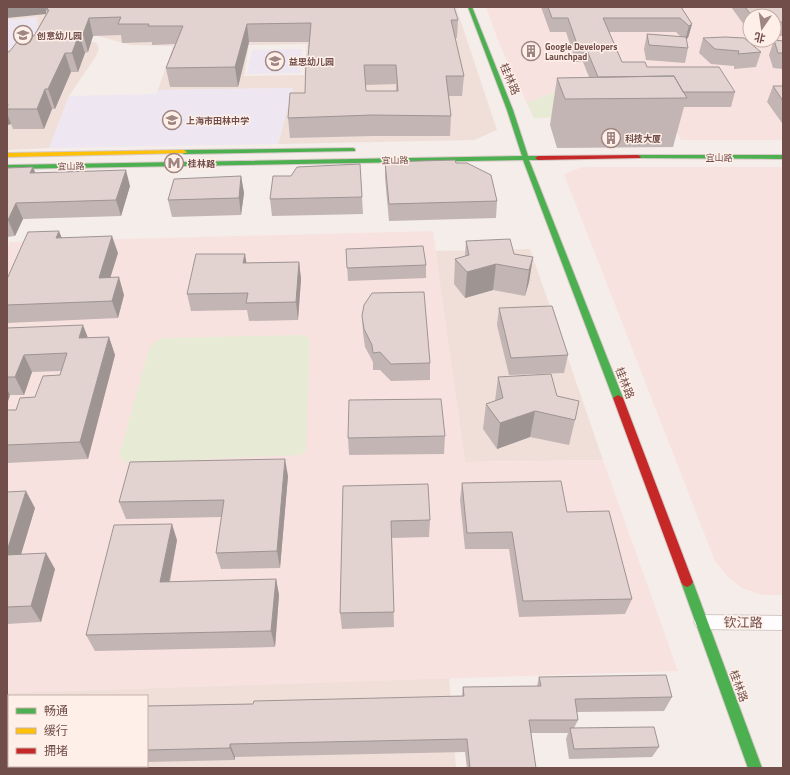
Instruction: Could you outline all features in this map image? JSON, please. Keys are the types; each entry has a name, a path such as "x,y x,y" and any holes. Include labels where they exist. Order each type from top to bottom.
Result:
{"main road":[{"name":"桂林路","path":"470,7 526,150 756,768"},
{"name":"宜山路","path":"7,167 260,164 526,150 783,149"},
{"name":"宜山路","path":"7,155 364,150"},
{"name":"宜山路","path":"526,150 783,157"}],"street":[{"name":"钦江路","path":"702,622 783,623"}],"shaded area":[{"path":"7,7 456,7 497,130 474,140 278,144 293,88 158,90 173,46 131,45 90,34 85,40 97,43 99,49 96,56 69,96 49,148 7,150 7,50 39,50 37,17 7,20","holes":["307,44 304,75 244,76 249,45"]},
{"path":"486,7 783,7 783,140 681,140 668,114 534,118 499,43"},
{"name":"创意幼儿园","path":"37,17 39,50 7,50 7,20"},
{"name":"益思幼儿园","path":"302,49 300,73 247,74 252,50"},
{"name":"上海市田林中学","path":"293,88 278,144 49,148 69,96 156,94 158,90"},
{"path":"582,167 783,167 783,595 762,595 742,588 729,578 715,561 564,174"},
{"path":"433,231 465,462 603,460 678,671 7,693 7,248 10,242"},
{"path":"530,249 603,460 465,462 435,251"},
{"path":"449,678 456,768 7,768 7,693"}],"green space":[{"path":"581,81 662,114 534,118 527,103"},
{"path":"304,335 310,339 306,451 300,455 126,463 119,456 149,349 153,343 163,338"}],"building":[{"path":"48,7 454,7 458,20 451,20 464,76 446,76 451,116 373,115 288,118 290,93 305,93 306,58 308,58 311,23 247,24 235,67 166,68 183,26 118,24 121,17 89,18 83,34 79,34 72,53 65,53 48,89 45,89 37,109 7,109 7,52 9,52 22,36 34,36 49,10 47,10","holes":["364,65 396,65 398,91 366,91"]},
{"path":"548,7 681,7 692,24 689,26 680,18 603,18 622,62 645,62 647,67 719,67 735,92 683,92 674,76 598,77 586,48 578,47 568,18 552,18"},
{"path":"745,7 783,7 783,22 782,8"},
{"path":"647,34 686,37 688,48 649,45"},
{"path":"703,38 742,38 742,48 756,48 761,52 738,54 739,51 715,49"},
{"path":"783,41 783,53 778,53 776,48 782,48"},
{"path":"674,76 687,98 565,99 557,78"},
{"path":"773,86 783,86 783,101"},
{"path":"455,160 456,163 467,163 491,175 497,201 389,204 385,162"},
{"path":"360,164 362,197 270,199 273,176 291,176 297,167"},
{"path":"33,167 30,173 126,170 116,200 16,203 7,220 7,168"},
{"path":"241,176 239,198 168,200 174,179"},
{"path":"59,231 56,238 112,236 99,278 119,277 112,301 7,305 7,279 28,232"},
{"path":"510,239 514,254 533,257 529,270 496,264 467,272 455,259 469,255 466,241"},
{"path":"423,246 426,265 347,268 346,249"},
{"path":"196,254 245,254 243,263 299,262 296,302 246,303 248,293 187,294"},
{"path":"424,292 430,363 391,364 380,352 373,353 372,345 364,329 362,316 364,305 372,293"},
{"path":"552,306 568,355 511,358 499,308"},
{"path":"83,325 79,338 109,337 80,442 7,445 7,410 16,410 20,398 35,397 43,376 60,375 67,353 24,355 15,377 7,377 7,328"},
{"path":"551,374 557,396 579,401 575,420 535,411 500,423 486,404 503,398 498,377"},
{"path":"441,399 445,436 348,438 349,400"},
{"path":"285,459 277,551 216,553 224,500 119,502 130,462"},
{"path":"561,481 567,512 609,511 632,599 523,601 512,532 467,533 462,483"},
{"path":"428,484 430,520 391,521 394,612 340,613 343,486"},
{"path":"26,491 7,551 7,492"},
{"path":"172,524 160,582 276,579 271,631 86,635 114,525"},
{"path":"46,553 31,606 7,607 7,555"},
{"path":"666,675 672,697 575,699 578,720 529,720 536,768 470,768 467,739 230,744 230,748 148,750 148,706 253,704 254,701 464,696 463,687 541,686 539,677"},
{"path":"7,713 8,713 8,757"},
{"path":"654,727 659,747 574,749 570,728"}],"traffic: fast":[{"path":"470,7 510,110 525,157 618,398"},
{"path":"184,152 353,150"},
{"path":"638,157 783,157"},
{"path":"7,167 538,158"},
{"path":"687,582 755,768"}],"traffic: slow":[{"path":"7,155 184,152"}],"traffic: jam":[{"path":"538,158 638,157"},
{"path":"618,398 687,582"}],"place":[{"name":"创意幼儿园","path":"23,35"},
{"name":"Google Developers Launchpad","path":"531,51"},
{"name":"益思幼儿园","path":"275,61"},
{"name":"上海市田林中学","path":"172,120"},
{"name":"科技大厦","path":"611,138"},
{"name":"桂林路","path":"174,163"}]}
